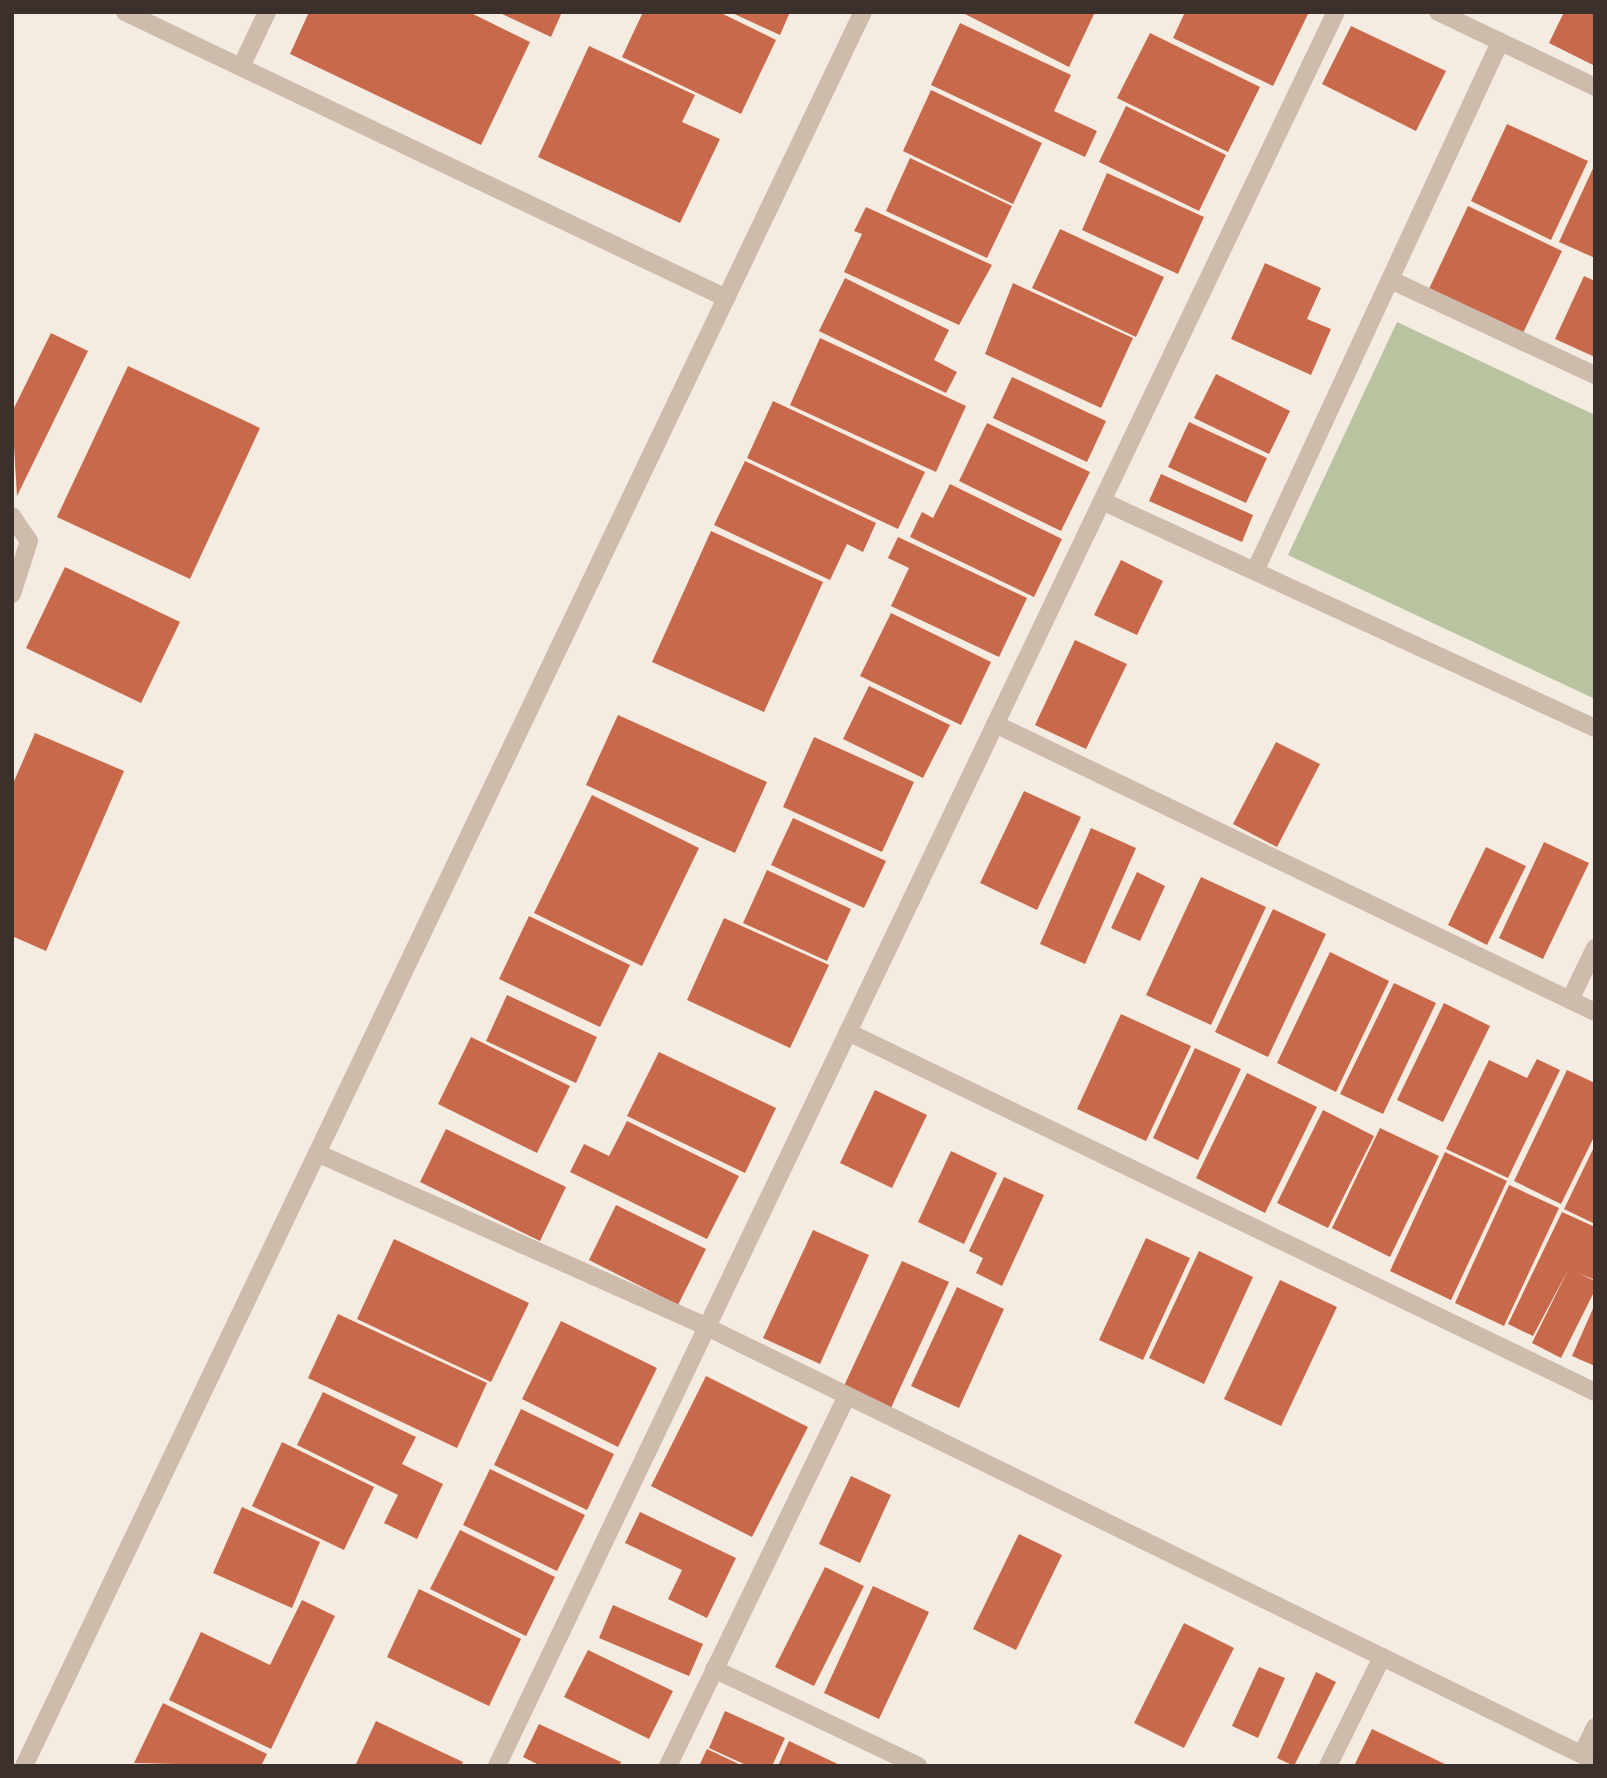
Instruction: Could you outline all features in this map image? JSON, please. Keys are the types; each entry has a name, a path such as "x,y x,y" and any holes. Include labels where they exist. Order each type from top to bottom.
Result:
{"street":[{"path":"125,12 726,298"},
{"path":"241,68 267,12"},
{"path":"24,1766 863,12"},
{"path":"497,1766 1336,12"},
{"path":"1438,12 1595,87"},
{"path":"1255,571 1500,42"},
{"path":"1391,280 1595,375"},
{"path":"1102,501 1595,728"},
{"path":"12,516 29,541 12,594"},
{"path":"995,724 1595,1012"},
{"path":"1570,1000 1595,948"},
{"path":"848,1031 1595,1392"},
{"path":"317,1153 706,1327 1588,1757 1595,1727"},
{"path":"667,1766 847,1396"},
{"path":"1328,1766 1382,1657"},
{"path":"715,1669 886,1759 918,1766"}],"green space":[{"path":"1397,322 1595,415 1595,699 1288,555"}],"building":[{"path":"309,12 469,12 530,42 481,145 290,54"},
{"path":"498,12 562,12 551,37"},
{"path":"643,12 719,12 776,40 741,114 622,57"},
{"path":"730,12 790,12 780,35"},
{"path":"961,12 1095,12 1069,67"},
{"path":"1185,12 1309,12 1273,86 1173,38"},
{"path":"1564,12 1595,12 1595,66 1549,43"},
{"path":"960,23 1071,75 1054,111 1097,131 1085,157 931,85"},
{"path":"1351,26 1446,71 1416,131 1322,84"},
{"path":"1150,33 1260,87 1228,152 1117,98"},
{"path":"589,46 695,95 682,122 720,139 680,223 538,157"},
{"path":"931,90 1042,143 1013,204 903,151"},
{"path":"1126,106 1226,155 1199,211 1099,162"},
{"path":"1507,124 1588,161 1551,240 1471,201"},
{"path":"910,158 1012,206 987,258 886,211"},
{"path":"1595,164 1595,258 1559,242"},
{"path":"1107,173 1204,217 1178,274 1082,230"},
{"path":"1468,206 1562,251 1523,333 1429,289"},
{"path":"866,207 992,265 959,325 844,272 862,234 854,231"},
{"path":"1060,229 1164,277 1136,337 1032,288"},
{"path":"1265,263 1321,288 1307,319 1331,329 1311,375 1231,339"},
{"path":"1584,276 1595,281 1595,357 1555,339"},
{"path":"845,278 949,330 934,360 957,372 946,393 819,331"},
{"path":"1013,283 1133,338 1101,408 985,354"},
{"path":"51,333 88,351 17,496 12,412"},
{"path":"820,338 966,406 936,472 790,405"},
{"path":"128,366 260,428 190,579 57,517"},
{"path":"1216,374 1290,411 1269,454 1194,418"},
{"path":"1012,377 1106,421 1087,462 993,418"},
{"path":"773,401 925,472 898,529 747,458"},
{"path":"1189,422 1267,458 1246,503 1168,467"},
{"path":"987,423 1090,472 1061,531 959,481"},
{"path":"745,461 876,523 863,552 847,544 830,580 714,525"},
{"path":"1161,474 1253,515 1242,542 1149,501"},
{"path":"950,484 1062,539 1034,597 910,537 922,512 933,518"},
{"path":"711,531 823,582 764,712 652,662"},
{"path":"898,537 1027,598 999,657 891,606 909,568 888,558"},
{"path":"1121,560 1163,581 1137,635 1094,615"},
{"path":"65,567 180,622 141,703 26,648"},
{"path":"891,613 991,662 961,725 860,676"},
{"path":"1075,640 1127,664 1086,749 1035,725"},
{"path":"869,686 950,725 923,778 843,739"},
{"path":"618,715 767,782 735,853 586,785"},
{"path":"35,733 124,771 46,951 12,936 12,786"},
{"path":"814,737 914,782 882,852 783,807"},
{"path":"1276,742 1320,764 1277,847 1233,824"},
{"path":"1024,791 1081,817 1037,910 980,883"},
{"path":"592,795 699,848 642,966 534,913"},
{"path":"793,818 886,861 864,908 771,865"},
{"path":"1091,828 1136,848 1085,964 1040,944"},
{"path":"1544,842 1589,863 1543,959 1499,938"},
{"path":"1486,847 1526,866 1487,945 1448,925"},
{"path":"767,870 851,909 827,961 743,923"},
{"path":"1137,872 1165,886 1140,941 1111,928"},
{"path":"1201,877 1266,907 1211,1025 1146,995"},
{"path":"1273,909 1326,934 1268,1057 1215,1032"},
{"path":"529,916 630,965 600,1027 499,979"},
{"path":"724,918 829,965 790,1048 687,1000"},
{"path":"1330,952 1389,981 1336,1092 1277,1063"},
{"path":"1394,983 1436,1003 1383,1114 1340,1094"},
{"path":"507,995 597,1037 576,1083 486,1041"},
{"path":"1444,1003 1490,1026 1443,1122 1397,1100"},
{"path":"1121,1014 1191,1046 1146,1141 1077,1109"},
{"path":"471,1037 570,1086 537,1153 438,1104"},
{"path":"1195,1048 1241,1069 1198,1160 1153,1138"},
{"path":"659,1052 776,1108 745,1173 627,1116"},
{"path":"1537,1059 1560,1070 1508,1178 1446,1149 1489,1060 1527,1078"},
{"path":"1567,1070 1595,1083 1595,1135 1561,1204 1514,1181"},
{"path":"1247,1073 1317,1107 1265,1213 1196,1178"},
{"path":"875,1090 927,1115 892,1188 840,1163"},
{"path":"1323,1110 1374,1136 1328,1228 1277,1203"},
{"path":"627,1121 739,1176 707,1239 570,1172 584,1144 609,1156"},
{"path":"1380,1128 1439,1156 1390,1257 1332,1228"},
{"path":"446,1129 566,1187 540,1241 420,1182"},
{"path":"1595,1145 1595,1224 1564,1209"},
{"path":"951,1151 997,1173 964,1244 918,1222"},
{"path":"1445,1152 1507,1181 1451,1300 1390,1271"},
{"path":"1004,1177 1044,1195 1002,1286 976,1273 983,1258 969,1251"},
{"path":"1509,1185 1559,1208 1504,1326 1455,1303"},
{"path":"616,1205 706,1249 678,1305 589,1260"},
{"path":"1562,1212 1595,1227 1595,1280 1576,1272 1595,1281 1595,1290 1561,1358 1532,1343 1569,1268 1533,1336 1508,1324"},
{"path":"813,1230 869,1255 820,1364 763,1338"},
{"path":"1146,1238 1190,1258 1143,1360 1099,1340"},
{"path":"394,1239 529,1303 491,1382 357,1319"},
{"path":"1199,1251 1253,1277 1204,1384 1149,1358"},
{"path":"902,1261 949,1282 890,1410 843,1388"},
{"path":"1280,1280 1337,1307 1281,1426 1224,1399"},
{"path":"957,1287 1004,1309 959,1408 911,1386"},
{"path":"1595,1304 1595,1366 1572,1356"},
{"path":"338,1314 487,1383 457,1448 308,1378"},
{"path":"561,1321 657,1368 618,1447 522,1399"},
{"path":"706,1376 808,1427 752,1537 651,1486"},
{"path":"323,1392 416,1437 402,1464 443,1484 417,1539 384,1523 398,1495 297,1445"},
{"path":"521,1409 614,1454 587,1510 494,1465"},
{"path":"282,1442 374,1487 344,1550 252,1506"},
{"path":"490,1469 585,1515 557,1571 463,1525"},
{"path":"851,1476 891,1495 860,1563 819,1544"},
{"path":"242,1507 320,1542 292,1608 213,1573"},
{"path":"640,1512 736,1558 707,1618 668,1599 682,1570 625,1543"},
{"path":"460,1530 555,1577 526,1636 430,1589"},
{"path":"1019,1534 1062,1555 1016,1650 973,1629"},
{"path":"825,1567 864,1586 814,1686 775,1667"},
{"path":"873,1586 929,1612 879,1719 824,1693"},
{"path":"419,1589 521,1639 489,1706 387,1657"},
{"path":"302,1600 335,1616 271,1749 169,1700 201,1632 270,1665"},
{"path":"613,1605 703,1644 689,1676 599,1638"},
{"path":"1184,1623 1234,1648 1184,1748 1134,1723"},
{"path":"588,1650 673,1691 649,1739 564,1697"},
{"path":"1259,1667 1285,1678 1258,1738 1232,1726"},
{"path":"1316,1672 1336,1682 1294,1766 1277,1758"},
{"path":"163,1703 267,1754 261,1766 134,1763"},
{"path":"725,1711 785,1738 772,1766 748,1766 709,1748"},
{"path":"376,1721 463,1762 461,1766 355,1766"},
{"path":"539,1724 621,1762 619,1766 541,1766 523,1757"},
{"path":"1372,1729 1449,1766 1354,1766"},
{"path":"789,1741 842,1766 778,1766"},
{"path":"707,1749 743,1766 699,1766"}]}
